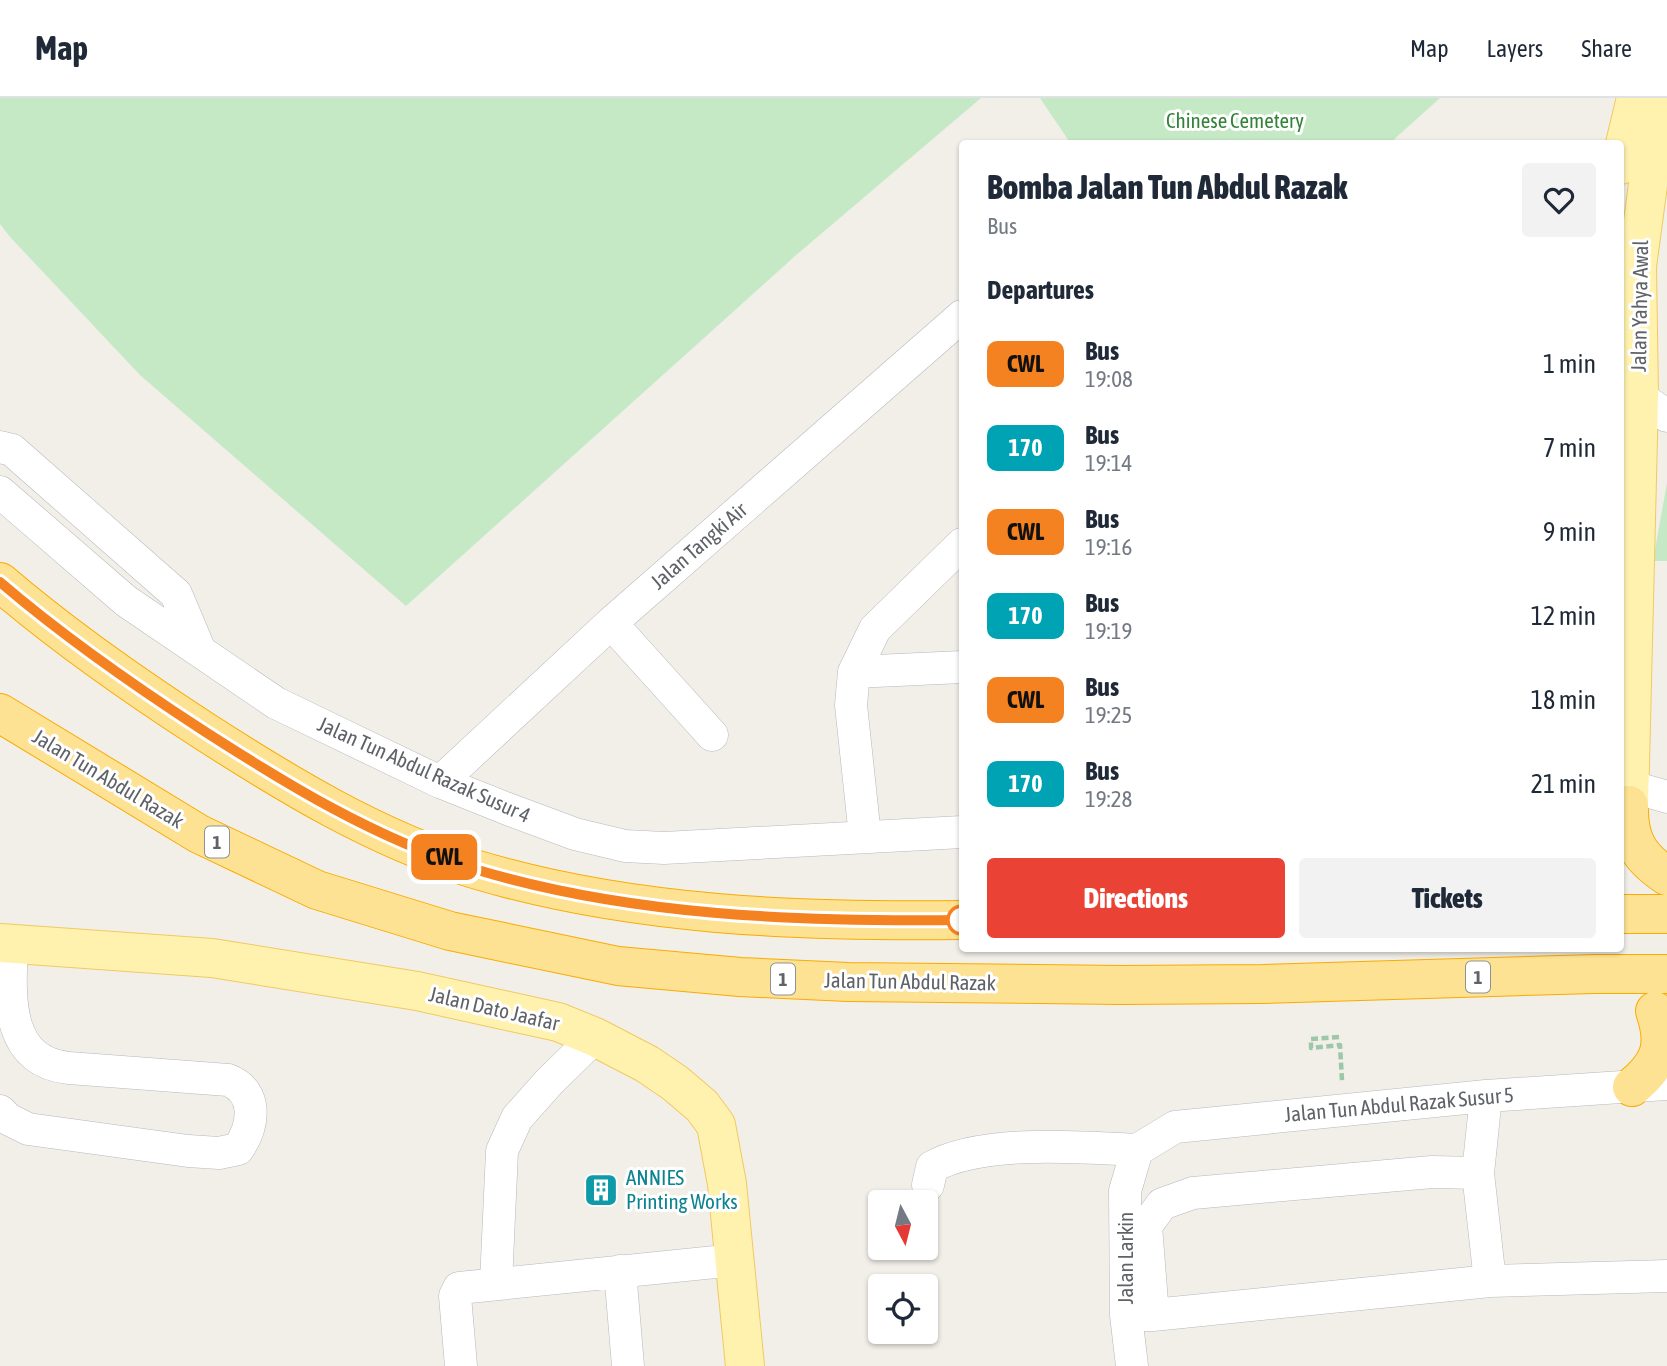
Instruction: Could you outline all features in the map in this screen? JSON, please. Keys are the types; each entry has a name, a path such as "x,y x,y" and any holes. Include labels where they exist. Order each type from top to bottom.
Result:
{"highway":[{"path":"0,582 48,623 144,692 274,775 351,818 409,844 471,867 579,893 661,906 788,917 959,920"},
{"name":"Jalan Tun Abdul Razak","path":"1,713 199,834 317,890 450,931 618,966 663,972 807,980 1109,985 1667,974"},
{"path":"1625,806 1642,856 1667,876"},
{"path":"1624,914 1667,914"},
{"path":"1594,974 1661,1012 1662,1042 1649,1073 1649,1086"}],"main road":[{"path":"1624,148 1636,98"},
{"name":"Jalan Yahya Awal","path":"1625,806 1653,406 1638,249 1649,177 1667,103"},
{"name":"Jalan Dato Jaafar","path":"6,943 212,958 417,991 558,1022 595,1037 647,1064 702,1106 716,1125 727,1184 745,1366"}],"street":[{"name":"Jalan Tangki Air","path":"440,782 611,623 959,319"},
{"path":"0,447 12,450 176,594 200,651"},
{"name":"Jalan Tun Abdul Razak Susur 4","path":"0,492 126,601 276,703 440,782 575,834 625,846 712,846 959,832"},
{"path":"865,836 851,705 854,671 875,629 959,547"},
{"path":"611,623 712,735"},
{"path":"854,671 959,667"},
{"path":"1625,806 1667,799"},
{"path":"0,1111 8,1119 28,1129 219,1153 238,1149 246,1136 251,1112 247,1094 239,1084 228,1080 61,1067 42,1062 29,1052 5,1007 6,943"},
{"path":"496,1283 502,1151 517,1118 595,1037"},
{"name":"Jalan Tun Abdul Razak Susur 5","path":"1137,1150 1175,1127 1486,1096 1649,1086"},
{"path":"1486,1096 1478,1173 1490,1281"},
{"path":"928,1185 932,1167 962,1154 1071,1146 1137,1150"},
{"name":"Jalan Larkin","path":"1132,1366 1140,1315 1125,1191 1137,1150"},
{"path":"1478,1173 1432,1172 1193,1193 1162,1204 1146,1226 1140,1315 1490,1281 1667,1276"},
{"path":"461,1366 455,1296 459,1288 735,1260"},
{"path":"620,1272 628,1366"}],"path":[{"path":"1339,1037 1311,1039 1311,1048 1340,1045"}],"green space":[{"path":"0,98 981,98 795,256 406,606 140,375 11,238 0,224"},
{"name":"Chinese Cemetery","path":"1040,98 1440,98 1393,140 1068,140"},
{"path":"1667,483 1667,561 1653,561"}],"bus line":[{"name":"CWL","path":"0,582 48,623 144,692 295,788 390,836 471,867 531,883 661,906 788,917 959,920"}],"place":[{"name":"ANNIES Printing Works","path":"601,1190"}]}
